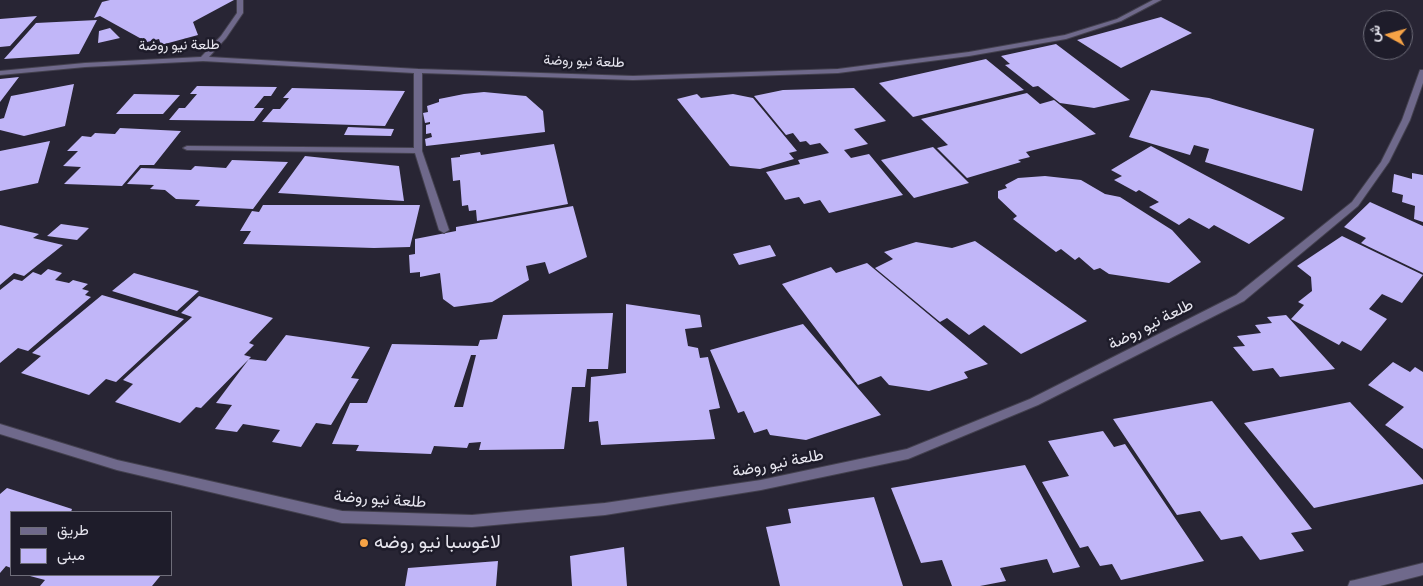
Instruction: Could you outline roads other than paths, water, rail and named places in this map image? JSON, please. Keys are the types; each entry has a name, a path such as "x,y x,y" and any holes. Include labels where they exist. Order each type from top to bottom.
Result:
{"street":[{"path":"203,59 224,36 240,13 240,0"},
{"name":"طلعة نيو روضة","path":"0,73 85,65 203,59 418,72 633,78 838,71 969,54 1066,37 1119,20 1158,0"},
{"path":"418,72 418,151 444,230"},
{"name":"طلعة نيو روضة","path":"0,430 117,465 342,517 472,521 605,510 761,485 908,454 1034,402 1240,298 1355,204 1385,162 1406,120 1423,72"},
{"path":"186,148 418,151"},
{"path":"1355,586 1423,569"}],"place":[{"name":"لاغوسبا نيو روضه","path":"364,543"}]}
